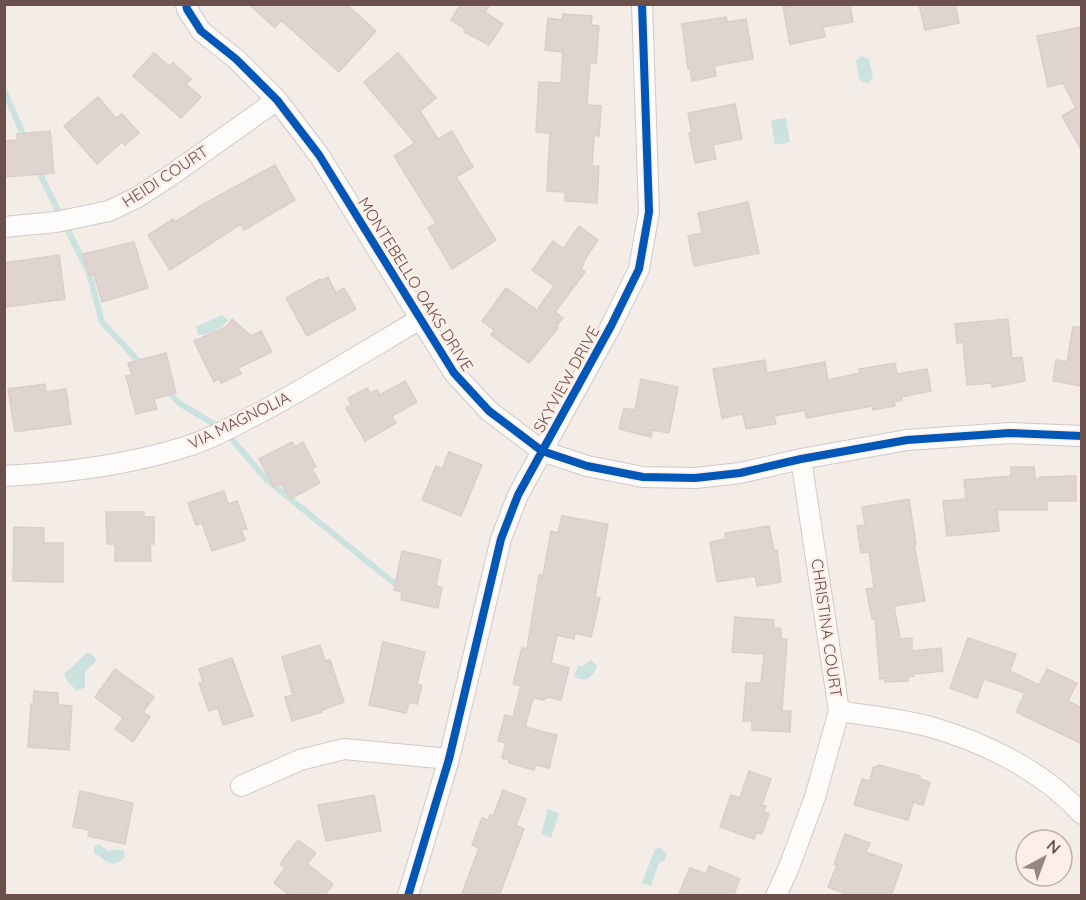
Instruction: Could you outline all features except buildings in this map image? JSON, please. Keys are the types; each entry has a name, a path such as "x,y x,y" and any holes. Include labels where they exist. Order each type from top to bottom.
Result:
{"street":[{"name":"MONTEBELLO OAKS DRIVE","path":"186,4 201,31 236,59 277,100 319,155 454,373 489,411 542,451 587,466 643,477 706,477 740,473 801,459 907,440 1010,433 1082,436"},
{"name":"SKYVIEW DRIVE","path":"408,896 449,759 501,539 518,495 611,326 639,269 649,212 642,4"},
{"name":"HEIDI COURT","path":"4,227 56,222 109,211 170,176 277,100"},
{"name":"VIA MAGNOLIA","path":"4,476 52,474 112,465 190,446 296,393 420,319"},
{"name":"CHRISTINA COURT","path":"776,896 815,797 839,711 801,459"},
{"path":"839,711 931,727 974,743 1024,766 1067,798 1082,814"},
{"path":"241,786 300,760 344,749 449,759"}],"water":[{"path":"861,56 869,59 873,76 869,83 859,79 856,61"},
{"path":"786,118 790,142 775,145 771,120"},
{"path":"222,315 228,320 219,329 198,335 196,327"},
{"path":"88,652 95,657 96,661 85,672 85,687 77,691 67,681 64,674"},
{"path":"591,660 597,666 591,676 585,679 574,677 578,666 583,666"},
{"path":"548,809 559,813 551,838 541,834"},
{"path":"98,844 109,851 117,849 124,851 125,857 116,863 109,863 94,853 94,847"},
{"path":"661,848 667,855 664,861 659,863 651,886 642,883 655,849"}],"waterway":[{"path":"4,90 25,139"},
{"path":"37,168 89,273 102,322 142,365"},
{"path":"166,389 179,403 224,430 266,479 400,588"}],"cycle path":[{"path":"186,4 201,31 236,59 277,100 319,155 454,373 489,411 542,451 587,466 643,477 695,478 740,473 801,459 907,440 1010,433 1082,436"},
{"path":"408,896 449,759 501,539 518,495 611,326 639,269 649,212 642,4"}]}
